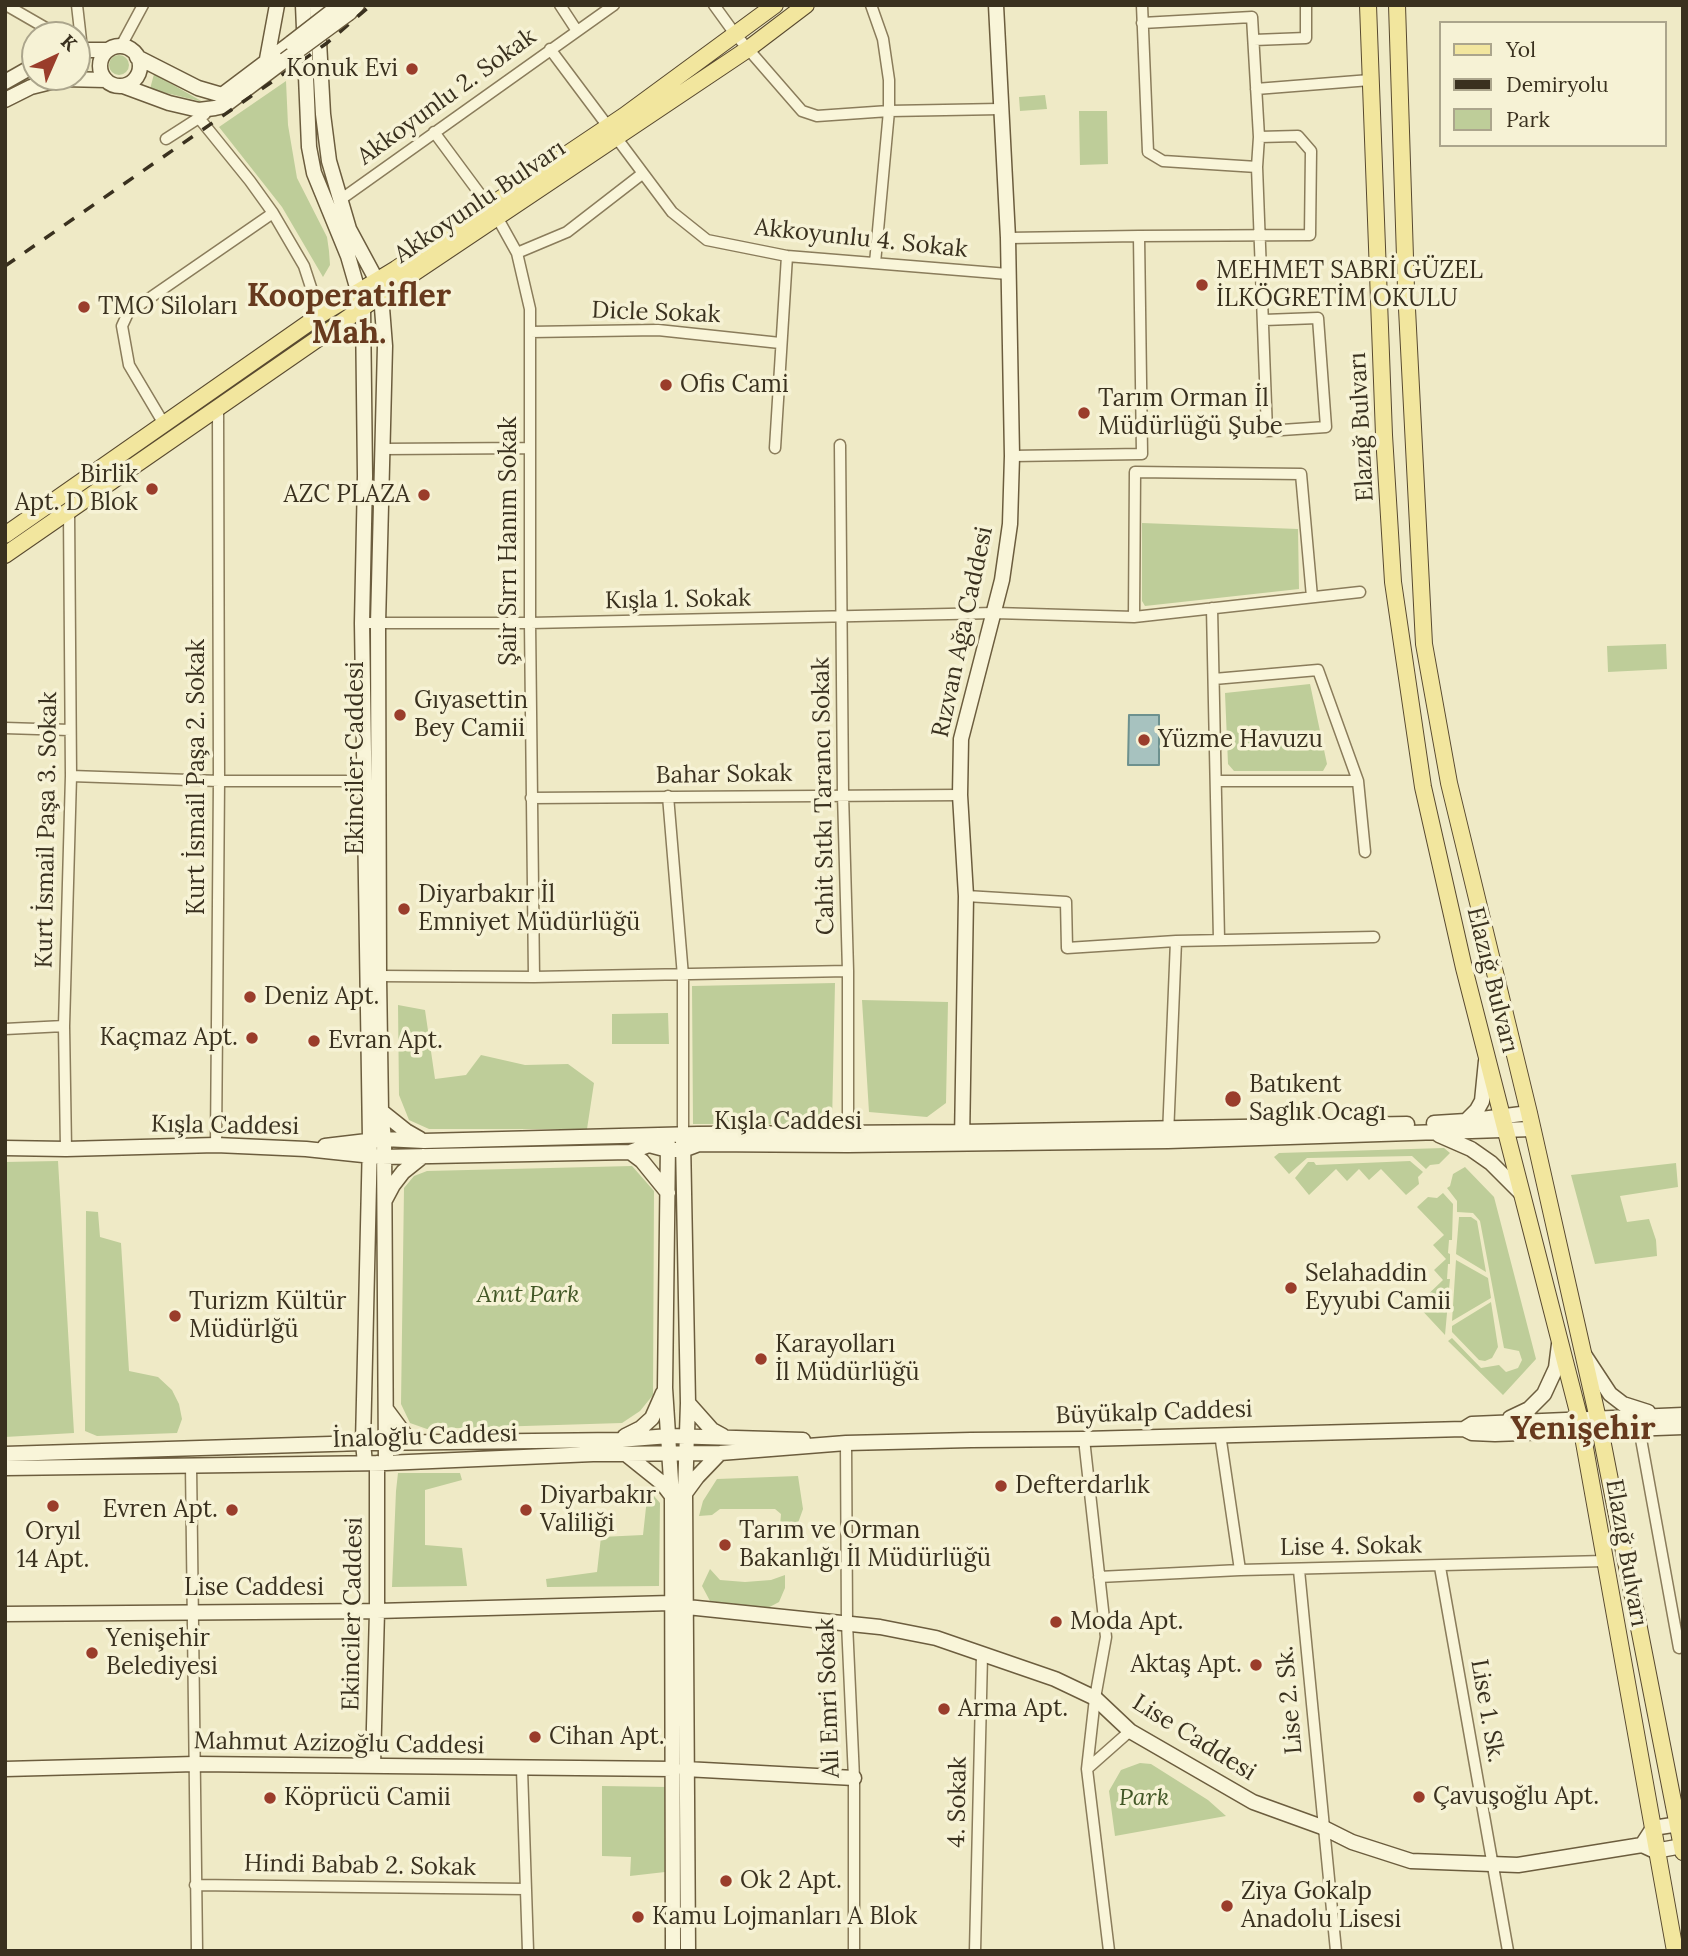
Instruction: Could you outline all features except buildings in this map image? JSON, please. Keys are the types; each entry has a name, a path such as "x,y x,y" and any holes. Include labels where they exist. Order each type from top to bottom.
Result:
{"main road":[{"name":"Akkoyunlu Bulvarı","path":"611,133 775,5"},
{"name":"Akkoyunlu Bulvarı","path":"5,555 363,308 379,288 611,133 748,49 806,5"},
{"name":"Elazığ Bulvarı","path":"1368,5 1384,435 1393,582 1423,788 1487,1056 1581,1425 1653,1828 1649,1848 1675,1951"},
{"name":"Elazığ Bulvarı","path":"1397,5 1406,289 1424,644 1449,783 1599,1425 1683,1852"},
{"name":"Akkoyunlu Bulvarı","path":"5,535 320,315 359,291 379,288"}],"street":[{"path":"6,5 34,21"},
{"path":"143,5 114,48 101,61 100,68 106,80 111,84 199,110 219,101"},
{"path":"267,59 277,5"},
{"name":"Ekinciler Caddesi","path":"303,5 309,147 314,173 363,308 365,476 362,623 377,1140"},
{"name":"Ekinciler Caddesi","path":"317,5 328,161 349,229 379,288 385,346 378,624 381,1111 376,1157 363,1443 376,1463"},
{"path":"560,5 577,31"},
{"name":"Akkoyunlu 2. Sokak","path":"340,200 614,5"},
{"path":"714,5 748,49 802,110 817,116 889,110 1000,109"},
{"path":"871,5 883,38 890,80 875,263"},
{"name":"Rızvan Ağa Caddesi","path":"962,1138 965,896 960,795 961,739 977,672 995,614 1010,524 1012,456 1008,238 996,5"},
{"path":"1142,5 1148,152 1163,162 1256,167"},
{"path":"1252,5 1259,137 1256,167 1267,431 1326,427 1318,318 1264,320"},
{"path":"1254,40 1306,38 1306,5"},
{"path":"91,48 130,50 137,57 198,88 224,106 349,8"},
{"path":"166,139 199,118 267,59 349,8"},
{"path":"1142,23 1252,17"},
{"name":"Akkoyunlu 4. Sokak","path":"550,50 672,212 707,240 787,256 1008,274"},
{"path":"123,86 138,75 137,57"},
{"path":"5,100 31,87 63,79 106,80"},
{"path":"1256,89 1370,80"},
{"path":"199,118 273,214 304,266 320,315"},
{"name":"Şair Sırrı Hanım Sokak","path":"434,132 493,212 517,253 530,309 534,978"},
{"path":"1008,238 1310,235 1311,151 1298,136 1259,137"},
{"path":"517,253 567,232 642,174"},
{"path":"164,424 128,365 122,326 128,313 273,214"},
{"path":"1012,456 1142,454 1139,236"},
{"path":"775,448 787,256"},
{"name":"Dicle Sokak","path":"530,332 658,330 780,342"},
{"name":"Kurt İsmail Paşa 2. Sokak","path":"216,1145 218,410"},
{"name":"Cahit Sıtkı Tarancı Sokak","path":"841,445 848,1139"},
{"path":"383,449 529,448"},
{"path":"1134,617 1135,472 1301,474 1312,597"},
{"name":"Kurt İsmail Paşa 3. Sokak","path":"66,1149 64,1026 71,776 69,511"},
{"name":"Kışla 1. Sokak","path":"362,623 530,623 995,614 1134,617 1360,592"},
{"path":"1212,608 1219,939"},
{"path":"1214,679 1318,670 1358,781 1365,852"},
{"path":"5,728 70,730"},
{"path":"71,776 219,781 365,781"},
{"path":"1217,781 1358,781"},
{"name":"Bahar Sokak","path":"531,798 960,795"},
{"path":"668,796 683,975 676,1150 688,1403 687,1444 678,1495 671,1603 688,1951"},
{"path":"965,896 1066,902 1067,948 1219,939 1374,937"},
{"path":"1176,941 1168,1135 1466,1121 1504,1123"},
{"path":"379,976 534,978 848,971"},
{"path":"5,1029 64,1026"},
{"path":"1466,1121 1478,1110 1482,1101 1487,1056"},
{"path":"381,1111 424,1141"},
{"name":"Kışla Caddesi","path":"5,1149 216,1145 306,1149 376,1157 630,1152 649,1145 676,1150 699,1144 848,1139 1434,1133 1530,1121"},
{"path":"1434,1133 1471,1149 1491,1163 1522,1194"},
{"path":"306,1149 377,1140 676,1134 848,1139"},
{"path":"673,1951 687,1607 678,1495 668,1454 665,1388 667,1193 676,1150"},
{"path":"630,1152 642,1161 667,1193"},
{"path":"383,1205 403,1172 423,1156"},
{"name":"Ekinciler Caddesi","path":"373,1765 377,1611 376,1463 386,1443 383,1205 376,1157"},
{"path":"1499,1422 1529,1409 1544,1394 1556,1368 1560,1339"},
{"path":"1583,1352 1603,1384 1617,1400 1631,1408 1663,1416"},
{"path":"619,1440 641,1428 652,1418 665,1388"},
{"path":"688,1403 712,1430 727,1438"},
{"path":"385,1408 406,1436 419,1443"},
{"path":"1599,1425 1683,1415"},
{"name":"Büyükalp Caddesi","path":"1464,1429 1472,1424 1499,1422 1599,1425"},
{"name":"Büyükalp Caddesi","path":"846,1443 1464,1429 1472,1433 1495,1434 1581,1425"},
{"path":"1599,1425 1683,1427"},
{"path":"1639,1428 1679,1648"},
{"path":"1220,1434 1240,1570"},
{"name":"İnaloğlu Caddesi","path":"5,1454 363,1443 619,1440 668,1436 720,1453 846,1443"},
{"path":"687,1444 727,1438 787,1438 846,1443"},
{"path":"1084,1439 1106,1637 1095,1698 1087,1769 1109,1951"},
{"name":"Ali Emri Sokak","path":"846,1443 847,1623 854,1778 853,1951"},
{"name":"İnaloğlu Caddesi","path":"5,1468 376,1463 668,1454 687,1444"},
{"path":"678,1495 720,1453"},
{"path":"628,1455 678,1495"},
{"path":"191,1465 197,1951"},
{"name":"Lise 4. Sokak","path":"1099,1577 1240,1570 1605,1561"},
{"name":"Lise 1. Sk.","path":"1440,1567 1508,1951"},
{"name":"Lise 2. Sk.","path":"1299,1570 1336,1951"},
{"name":"Lise Caddesi","path":"5,1614 377,1611 671,1603"},
{"name":"Lise Caddesi","path":"687,1607 880,1627 936,1638 1055,1679 1095,1698 1130,1731 1253,1802 1322,1827 1352,1842 1411,1861 1518,1864 1682,1846"},
{"name":"4. Sokak","path":"975,1951 982,1655"},
{"path":"1087,1769 1130,1731"},
{"name":"Mahmut Azizoğlu Caddesi","path":"5,1769 373,1765 679,1769 854,1778"},
{"path":"522,1769 528,1951"},
{"path":"1653,1828 1679,1824"},
{"name":"Hindi Babab 2. Sokak","path":"195,1885 525,1889"}],"green space":[{"path":"119,55 126,58 129,65 126,72 119,75 112,72 109,65 112,58"},
{"path":"154,74 203,102 150,89"},
{"path":"286,81 288,125 297,178 327,237 330,265 323,277 282,207 219,127"},
{"path":"1045,95 1047,109 1020,111 1019,97"},
{"path":"1079,111 1107,111 1108,164 1080,165"},
{"path":"1142,523 1298,529 1299,589 1145,606 1142,601"},
{"path":"1666,644 1667,669 1608,672 1607,646"},
{"path":"1310,684 1327,764 1323,771 1234,771 1228,764 1225,693"},
{"path":"835,983 832,1124 693,1124 692,986"},
{"path":"862,1000 948,1002 946,1103 927,1117 869,1112"},
{"path":"398,1005 425,1010 435,1079 466,1075 481,1055 525,1065 568,1064 594,1083 587,1129 429,1129 409,1120 399,1095"},
{"path":"668,1013 669,1044 612,1044 612,1014"},
{"path":"1444,1148 1450,1153 1439,1164 1430,1165 1426,1169 1412,1156 1307,1158 1289,1174 1274,1157 1279,1153"},
{"path":"58,1161 74,1433 5,1437 5,1162"},
{"path":"1410,1161 1423,1172 1418,1177 1419,1184 1406,1195 1381,1169 1369,1180 1359,1169 1347,1181 1336,1169 1309,1195 1295,1178 1308,1162 1314,1162 1316,1165"},
{"path":"1676,1163 1678,1187 1620,1196 1627,1222 1649,1219 1656,1240 1657,1256 1595,1264 1571,1175"},
{"name":"Anıt Park","path":"632,1166 654,1191 653,1395 640,1411 622,1423 427,1429 410,1423 401,1404 404,1188 414,1176 427,1171"},
{"path":"1465,1167 1494,1197 1536,1359 1503,1395 1448,1341 1452,1338 1481,1368 1499,1365 1506,1372 1518,1368 1522,1360 1519,1351 1504,1348 1480,1221 1473,1213 1457,1212 1457,1201 1447,1188 1453,1174"},
{"path":"1443,1193 1453,1204 1445,1335 1417,1305 1443,1280 1434,1270 1446,1259 1433,1245 1444,1235 1417,1207 1428,1197 1437,1198"},
{"path":"86,1211 98,1212 100,1237 121,1243 129,1371 158,1377 172,1390 182,1419 177,1433 97,1436 85,1431"},
{"path":"1459,1217 1471,1217 1477,1221 1486,1272 1456,1254"},
{"path":"1456,1260 1488,1278 1491,1298 1452,1321"},
{"path":"1491,1302 1498,1347 1492,1358 1485,1361 1479,1360 1452,1332 1452,1326"},
{"path":"398,1473 460,1473 462,1480 425,1490 425,1545 462,1548 467,1586 392,1587"},
{"path":"798,1476 803,1509 798,1523 780,1526 781,1514 775,1509 720,1509 712,1515 699,1516 703,1501 717,1479"},
{"path":"648,1489 660,1503 659,1586 547,1587 546,1579 597,1572 601,1537 643,1535"},
{"path":"710,1569 720,1580 745,1582 771,1580 785,1575 785,1588 779,1602 762,1611 730,1610 710,1601 702,1586"},
{"name":"Park","path":"1140,1763 1151,1764 1208,1800 1226,1816 1115,1836 1109,1791 1121,1770"},
{"path":"602,1786 668,1787 665,1872 630,1876 631,1857 602,1856"}],"water":[{"name":"Yüzme Havuzu","path":"1129,715 1159,715 1159,765 1128,765"}],"railway":[{"path":"5,266 327,43 371,5"}],"place":[{"name":"Konuk Evi","path":"412,69"},
{"name":"MEHMET SABRİ GÜZEL İLKÖGRETİM OKULU","path":"1202,285"},
{"name":"TMO Siloları","path":"84,307"},
{"name":"Ofis Cami","path":"666,385"},
{"name":"Tarım Orman İl Müdürlüğü Şube","path":"1084,413"},
{"name":"Birlik Apt. D Blok","path":"152,489"},
{"name":"AZC PLAZA","path":"424,495"},
{"name":"Gıyasettin Bey Camii","path":"400,715"},
{"name":"Yüzme Havuzu","path":"1144,740"},
{"name":"Diyarbakır İl Emniyet Müdürlüğü","path":"404,909"},
{"name":"Deniz Apt.","path":"250,997"},
{"name":"Kaçmaz Apt.","path":"252,1038"},
{"name":"Evran Apt.","path":"314,1041"},
{"name":"Batıkent Saglık Ocagı","path":"1233,1099"},
{"name":"Selahaddin Eyyubi Camii","path":"1291,1288"},
{"name":"Turizm Kültür Müdürlğü","path":"175,1316"},
{"name":"Karayolları İl Müdürlüğü","path":"761,1359"},
{"name":"Defterdarlık","path":"1001,1486"},
{"name":"Oryıl 14 Apt.","path":"53,1506"},
{"name":"Evren Apt.","path":"232,1510"},
{"name":"Diyarbakır Valiliği","path":"526,1510"},
{"name":"Tarım ve Orman Bakanlığı İl Müdürlüğü","path":"725,1545"},
{"name":"Moda Apt.","path":"1056,1622"},
{"name":"Yenişehir Belediyesi","path":"92,1653"},
{"name":"Aktaş Apt.","path":"1256,1665"},
{"name":"Arma Apt.","path":"944,1709"},
{"name":"Cihan Apt.","path":"535,1737"},
{"name":"Çavuşoğlu Apt.","path":"1419,1797"},
{"name":"Köprücü Camii","path":"270,1798"},
{"name":"Ok 2 Apt.","path":"726,1881"},
{"name":"Ziya Gokalp Anadolu Lisesi","path":"1227,1906"},
{"name":"Kamu Lojmanları A Blok","path":"638,1917"}],"district":[{"name":"Kooperatifler Mah.","path":"349,316"},
{"name":"Yenişehir","path":"1583,1430"}]}
